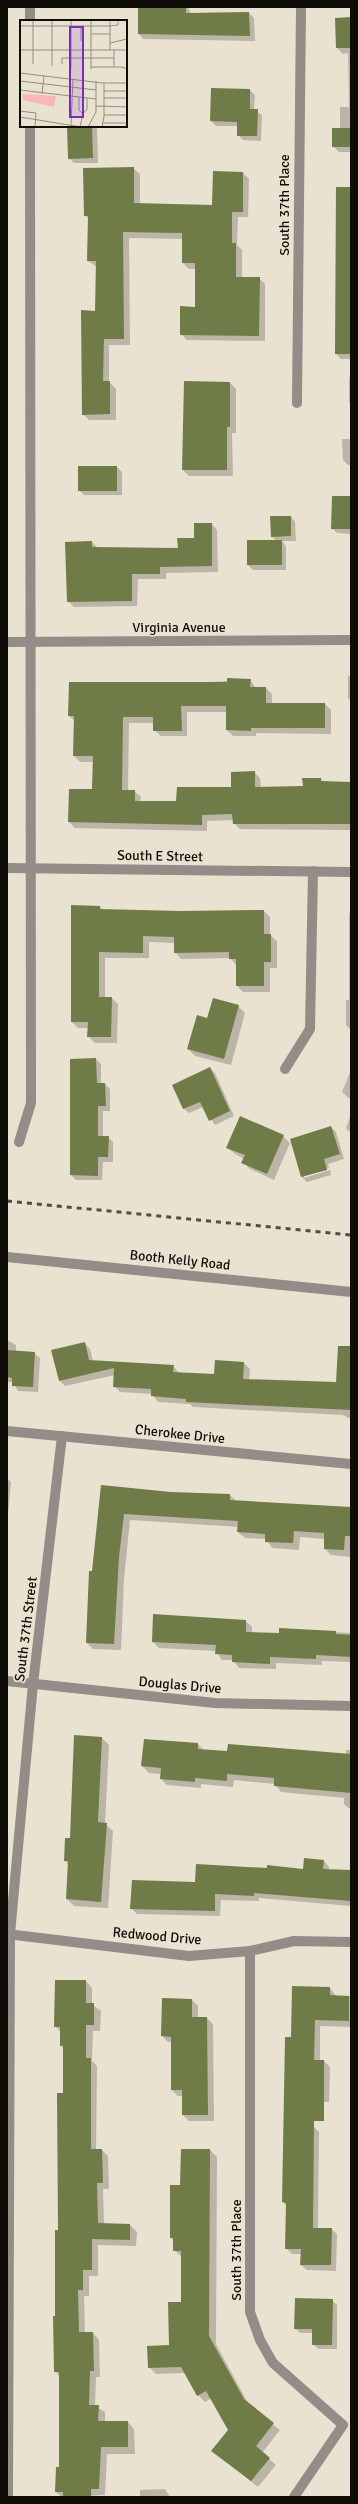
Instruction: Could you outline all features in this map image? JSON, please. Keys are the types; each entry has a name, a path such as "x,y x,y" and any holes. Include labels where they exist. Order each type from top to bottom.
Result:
{"street":[{"path":"30,7 30,20"},
{"name":"South 37th Place","path":"297,404 301,7"},
{"path":"19,1142 31,1103 32,868 29,642 30,127"},
{"name":"Virginia Avenue","path":"7,642 351,640"},
{"name":"South E Street","path":"7,868 351,872"},
{"path":"285,1069 310,1029 313,871"},
{"name":"Booth Kelly Road","path":"7,1257 351,1292"},
{"name":"Cherokee Drive","path":"7,1431 351,1464"},
{"name":"South 37th Street","path":"8,2497 8,1934 33,1684 62,1436"},
{"name":"Douglas Drive","path":"7,1681 215,1703 351,1706"},
{"name":"Redwood Drive","path":"8,1934 189,1956 250,1951 294,1940 351,1942"},
{"name":"South 37th Place","path":"250,1951 250,2312 260,2340 273,2363 343,2425"},
{"path":"294,2497 343,2425 351,2417"}],"building":[{"path":"138,7 186,7 186,13 249,12 250,36 138,34"},
{"path":"351,17 351,48 336,48 335,18"},
{"path":"211,88 250,89 250,109 258,109 257,136 237,136 237,122 210,121"},
{"path":"67,127 92,127 93,158 68,159"},
{"path":"332,128 351,128 351,147 332,147"},
{"path":"134,167 134,203 212,205 213,171 243,172 243,212 232,212 232,243 236,243 236,277 260,277 259,336 180,335 180,306 195,307 195,263 182,263 182,233 123,232 124,339 104,339 103,381 110,381 110,414 82,415 81,310 95,311 96,261 87,261 88,216 84,216 83,168"},
{"path":"336,187 351,187 351,354 335,354"},
{"path":"184,381 230,382 230,427 227,427 227,470 182,470"},
{"path":"78,466 117,466 117,491 78,491"},
{"path":"332,496 351,496 351,529 331,529"},
{"path":"270,516 291,516 291,536 271,537"},
{"path":"194,523 212,523 212,566 160,567 160,574 132,574 132,601 67,602 65,542 92,541 92,547 178,548 177,538 194,538"},
{"path":"247,540 282,540 282,565 247,565"},
{"path":"227,678 251,679 250,687 266,687 266,703 325,703 325,728 251,728 251,731 226,730 226,706 181,706 182,731 153,731 153,717 123,717 122,790 135,790 135,801 176,801 177,787 231,787 231,772 255,771 255,787 303,786 302,778 321,778 321,781 351,782 351,824 233,824 232,814 202,815 202,825 68,822 69,789 92,789 93,756 73,756 74,716 68,716 69,682 227,682"},
{"path":"71,905 100,906 100,909 179,911 264,910 264,934 271,934 271,962 264,962 264,986 236,986 236,959 229,959 229,952 174,953 174,937 143,936 143,953 99,952 99,997 112,997 111,1037 87,1037 88,1022 71,1022"},
{"path":"213,998 239,1005 224,1059 187,1049 197,1015 207,1018"},
{"path":"96,1058 97,1083 105,1083 106,1106 98,1106 98,1136 109,1136 108,1157 98,1157 98,1176 70,1175 70,1059"},
{"path":"210,1067 230,1111 209,1121 200,1102 183,1109 172,1085"},
{"path":"240,1116 284,1135 267,1174 241,1163 245,1155 226,1148"},
{"path":"331,1126 340,1154 324,1159 327,1170 301,1177 290,1139"},
{"path":"85,1342 89,1360 174,1365 173,1372 214,1374 215,1360 244,1362 243,1379 336,1382 338,1346 351,1346 351,1410 186,1402 186,1399 151,1396 151,1389 113,1387 114,1368 59,1381 51,1350"},
{"path":"7,1350 35,1352 33,1387 12,1386 12,1378 7,1377"},
{"path":"101,1485 171,1492 230,1494 230,1500 351,1507 351,1536 345,1536 344,1550 324,1549 324,1533 294,1531 293,1543 265,1542 265,1534 237,1532 238,1521 124,1514 119,1557 114,1644 86,1643 89,1571 92,1571"},
{"path":"153,1614 246,1620 246,1632 279,1633 279,1628 336,1631 336,1634 351,1635 351,1657 316,1655 316,1659 270,1657 270,1664 232,1662 232,1655 215,1654 216,1645 152,1642"},
{"path":"74,1735 102,1737 98,1822 107,1823 101,1902 66,1899 68,1861 64,1861 65,1838 70,1838"},
{"path":"144,1739 198,1743 198,1749 227,1751 228,1744 351,1754 351,1793 274,1786 274,1778 227,1774 227,1781 195,1778 195,1782 160,1779 161,1768 141,1766"},
{"path":"304,1858 324,1860 323,1869 351,1870 351,1901 254,1893 254,1896 215,1894 215,1911 130,1909 132,1880 195,1882 196,1864 267,1868 267,1865 303,1869"},
{"path":"55,1980 86,1980 86,2003 94,2003 94,2025 86,2025 86,2058 91,2058 91,2149 102,2149 103,2183 97,2183 98,2223 130,2224 130,2240 92,2239 92,2270 83,2270 83,2290 78,2290 79,2332 93,2332 94,2371 90,2371 89,2405 99,2405 98,2421 128,2421 128,2447 101,2447 99,2489 91,2489 91,2497 63,2497 63,2492 55,2492 56,2467 59,2467 59,2372 54,2372 53,2316 55,2316 55,2230 58,2230 57,2093 63,2093 63,2046 60,2046 60,2027 54,2027"},
{"path":"292,1986 330,1987 330,1995 349,1996 349,2021 315,2020 314,2060 324,2060 324,2121 314,2121 313,2228 332,2228 331,2265 300,2265 301,2249 285,2249 286,2203 282,2202 285,2037 291,2037"},
{"path":"162,1998 192,1999 192,2017 207,2017 208,2115 182,2115 182,2090 171,2090 171,2037 161,2036"},
{"path":"181,2149 210,2149 209,2336 244,2399 274,2423 256,2446 270,2458 251,2481 211,2451 228,2430 206,2391 197,2396 181,2367 148,2368 147,2346 169,2345 168,2302 181,2302 181,2251 173,2251 173,2238 170,2238 170,2185 180,2185"},
{"path":"295,2298 333,2299 332,2345 312,2345 312,2329 294,2329"}],"railway":[{"path":"7,1201 351,1235"}]}
